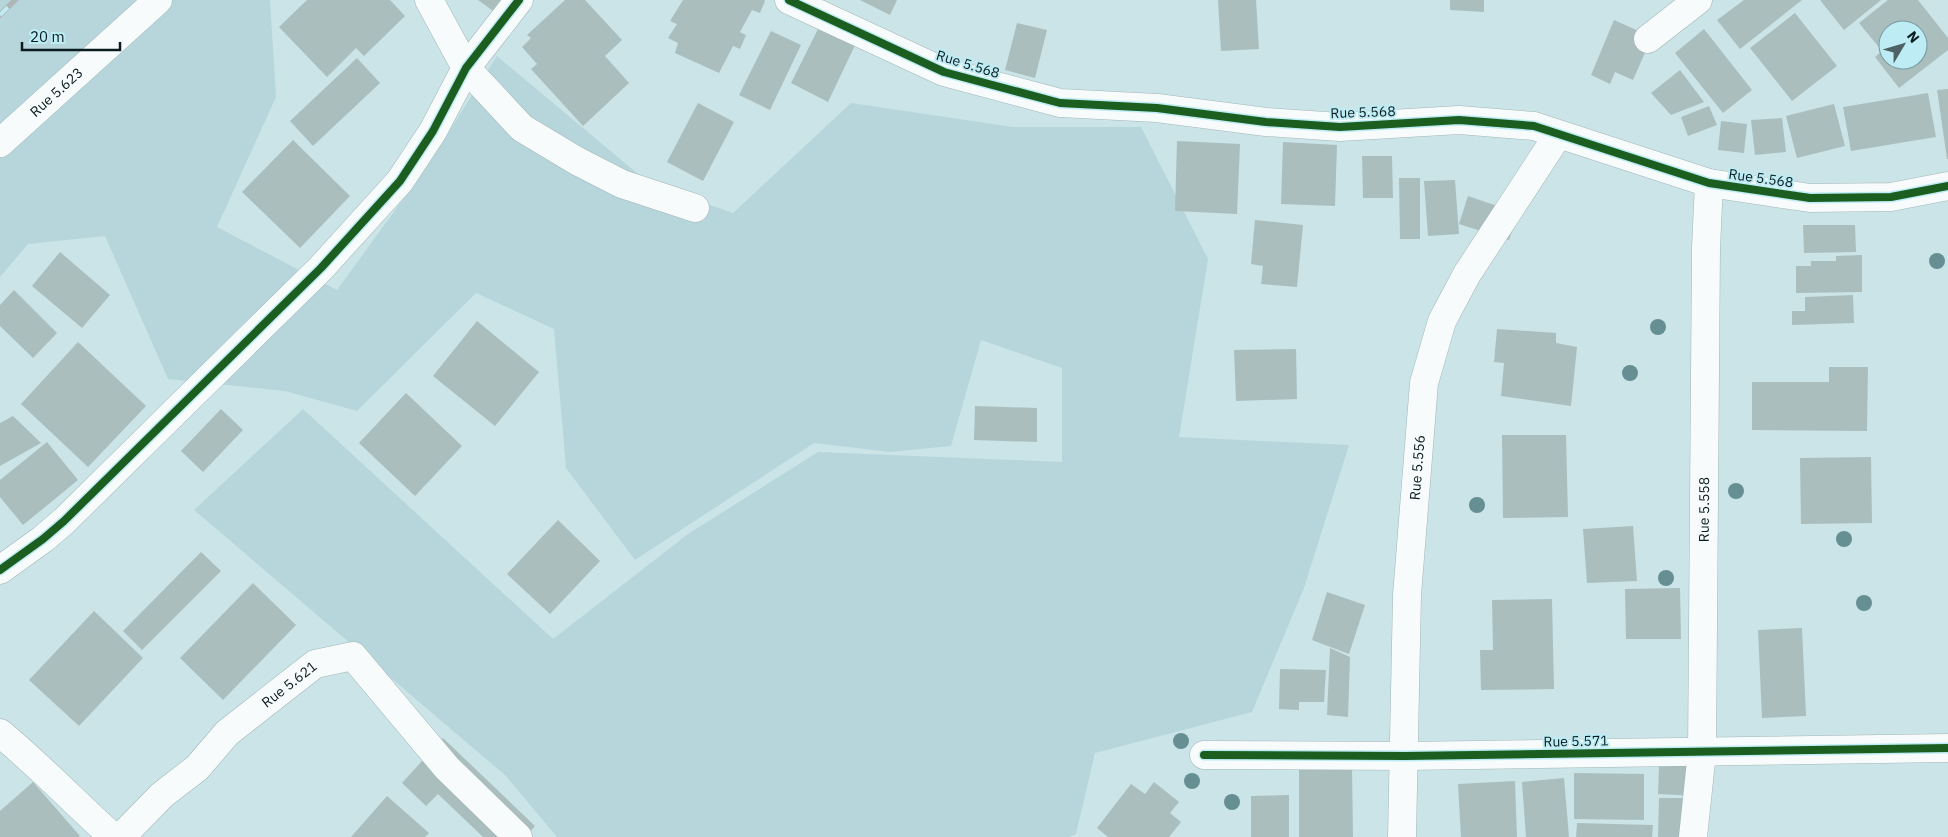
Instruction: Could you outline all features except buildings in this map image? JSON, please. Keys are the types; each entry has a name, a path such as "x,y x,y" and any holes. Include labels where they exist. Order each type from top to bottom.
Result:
{"street":[{"name":"Rue 5.623","path":"0,143 158,0"},
{"path":"429,0 466,68 522,128 577,161 622,184 695,208"},
{"path":"0,570 43,539 64,521 321,268 400,181 433,131 466,68 520,0"},
{"name":"Rue 5.568","path":"790,0 944,72 1060,103 1157,108 1266,122 1340,127 1459,120 1534,126 1709,183 1810,198 1891,197 1948,186"},
{"path":"1648,38 1698,0"},
{"name":"Rue 5.556","path":"1402,837 1405,756 1406,595 1424,384 1442,320 1467,274 1558,135"},
{"name":"Rue 5.558","path":"1693,837 1702,752 1706,248 1709,183"},
{"name":"Rue 5.621","path":"121,837 162,795 197,768 227,734 316,664 353,656 447,768 518,837"},
{"path":"0,733 54,780 82,810 113,837"},
{"name":"Rue 5.571","path":"1204,755 1405,756 1948,748"}],"shaded area":[{"path":"0,0 270,0 276,97 217,227 337,290 425,169 497,56 650,184 733,213 851,103 1013,127 1141,127 1208,259 1179,437 1349,445 1304,588 1252,712 1095,753 1076,834 1069,837 557,837 506,776 194,510 303,409 553,639 688,534 818,452 1062,462 1062,368 981,340 951,446 890,452 814,443 635,560 566,468 554,329 476,293 357,411 285,391 168,379 105,236 28,244 0,277"}],"railway":[{"path":"0,15 15,0"}],"cycle path":[{"path":"0,570 43,539 64,521 321,268 400,181 433,131 466,68 519,0"},
{"path":"789,0 944,72 1060,103 1157,108 1266,122 1340,127 1459,120 1534,126 1709,183 1810,198 1891,197 1948,186"},
{"path":"1204,755 1405,756 1948,748"}]}
